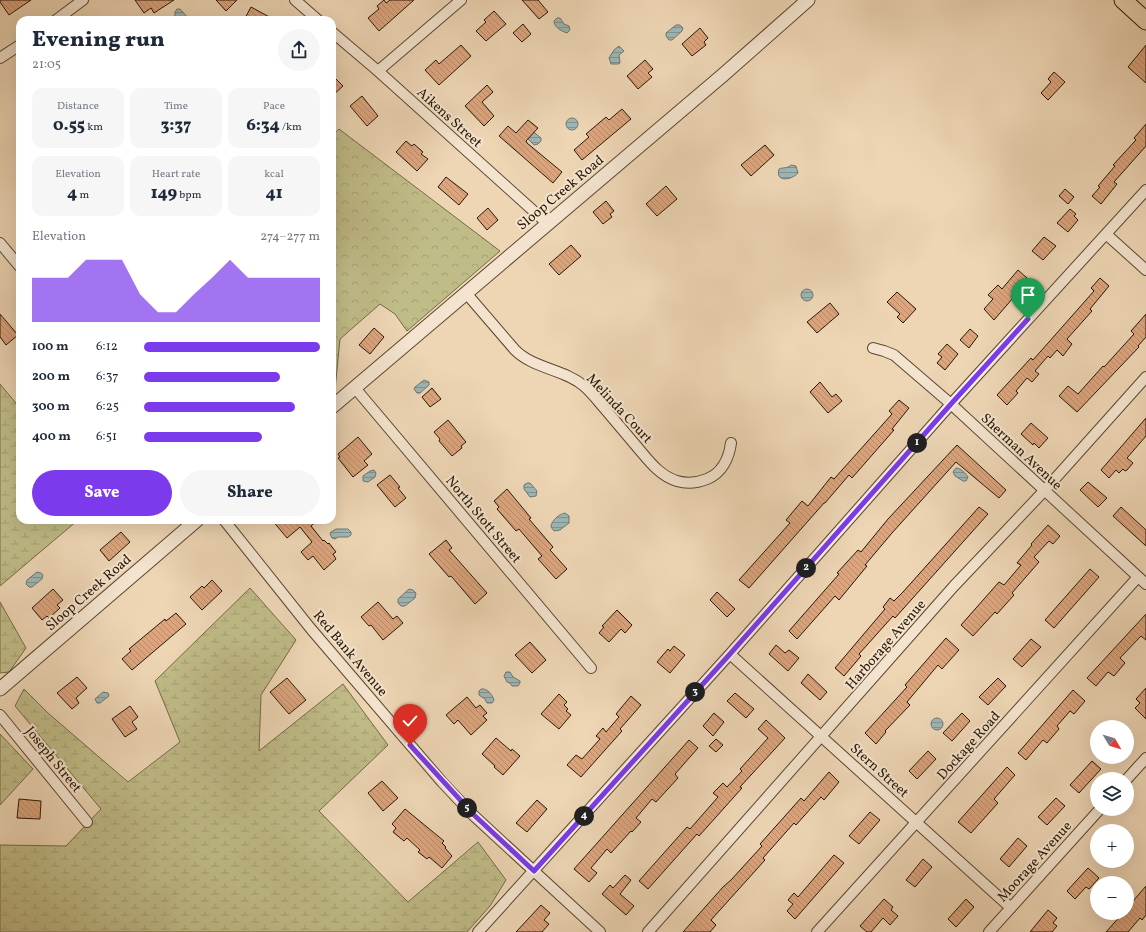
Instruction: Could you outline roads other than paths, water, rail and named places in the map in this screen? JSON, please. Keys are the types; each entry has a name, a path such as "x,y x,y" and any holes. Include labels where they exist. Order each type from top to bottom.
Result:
{"highway":[{"path":"1122,0 1146,20"}],"street":[{"path":"61,16 83,0"},
{"path":"295,0 313,16"},
{"path":"378,71 460,0"},
{"name":"Sloop Creek Road","path":"336,404 723,75 808,0"},
{"name":"Aikens Street","path":"336,35 378,71 548,224"},
{"path":"0,58 16,47"},
{"path":"478,932 730,654 951,404 1146,190"},
{"path":"1106,234 1146,270"},
{"path":"0,243 16,262"},
{"name":"Melinda Court","path":"466,293 523,358 568,376 584,386 654,465 669,477 685,483 701,482 709,478 716,473 727,460 731,443"},
{"name":"Sherman Avenue","path":"874,348 894,355 951,404 1146,584"},
{"name":"Harborage Avenue","path":"648,932 954,586 1044,491 1146,376"},
{"name":"North Stott Street","path":"355,388 591,668"},
{"name":"Sloop Creek Road","path":"0,689 192,524"},
{"name":"Red Bank Avenue","path":"227,524 311,629 442,782 474,815 600,932"},
{"name":"Dockage Road","path":"817,932 1138,577"},
{"name":"Stern Street","path":"730,654 1011,908"},
{"name":"Joseph Street","path":"0,715 87,822"},
{"path":"1133,772 1146,758"},
{"name":"Moorage Avenue","path":"989,932 1094,816"}],"water":[{"path":"177,9 180,9 186,16 175,16"},
{"path":"557,18 560,18 564,24 569,26 570,30 567,33 560,30 555,25 554,21"},
{"path":"676,25 680,25 683,28 682,31 672,40 669,40 666,33"},
{"path":"619,46 624,51 619,55 620,63 611,64 609,58 614,50"},
{"path":"570,118 574,118 578,124 574,130 570,130 566,126 566,122"},
{"path":"530,129 541,138 541,141 538,144 534,145 525,136"},
{"path":"791,165 796,166 798,173 788,179 779,177 779,169"},
{"path":"805,289 809,289 813,295 809,301 805,301 801,297 801,293"},
{"path":"424,380 429,382 429,385 420,393 417,393 414,389 415,387"},
{"path":"956,468 967,475 968,477 966,481 963,481 955,476 953,472"},
{"path":"374,470 376,473 375,477 368,482 363,481 363,476"},
{"path":"530,483 537,491 536,496 530,497 524,489 524,485"},
{"path":"565,513 569,516 569,523 560,530 554,531 551,527 552,522 558,516"},
{"path":"336,529 348,529 351,532 351,535 348,537 332,538 330,534"},
{"path":"37,572 43,575 42,579 32,587 29,587 26,584 27,580"},
{"path":"409,589 416,593 415,598 405,606 401,606 398,603 398,599"},
{"path":"506,672 510,672 513,677 520,681 518,686 512,686 507,682 504,676"},
{"path":"481,689 487,690 491,694 494,700 492,703 487,703 485,699 479,695 479,691"},
{"path":"103,692 108,693 109,696 100,703 97,703 95,699"},
{"path":"935,718 939,718 943,724 939,730 935,730 931,726 931,722"}]}
